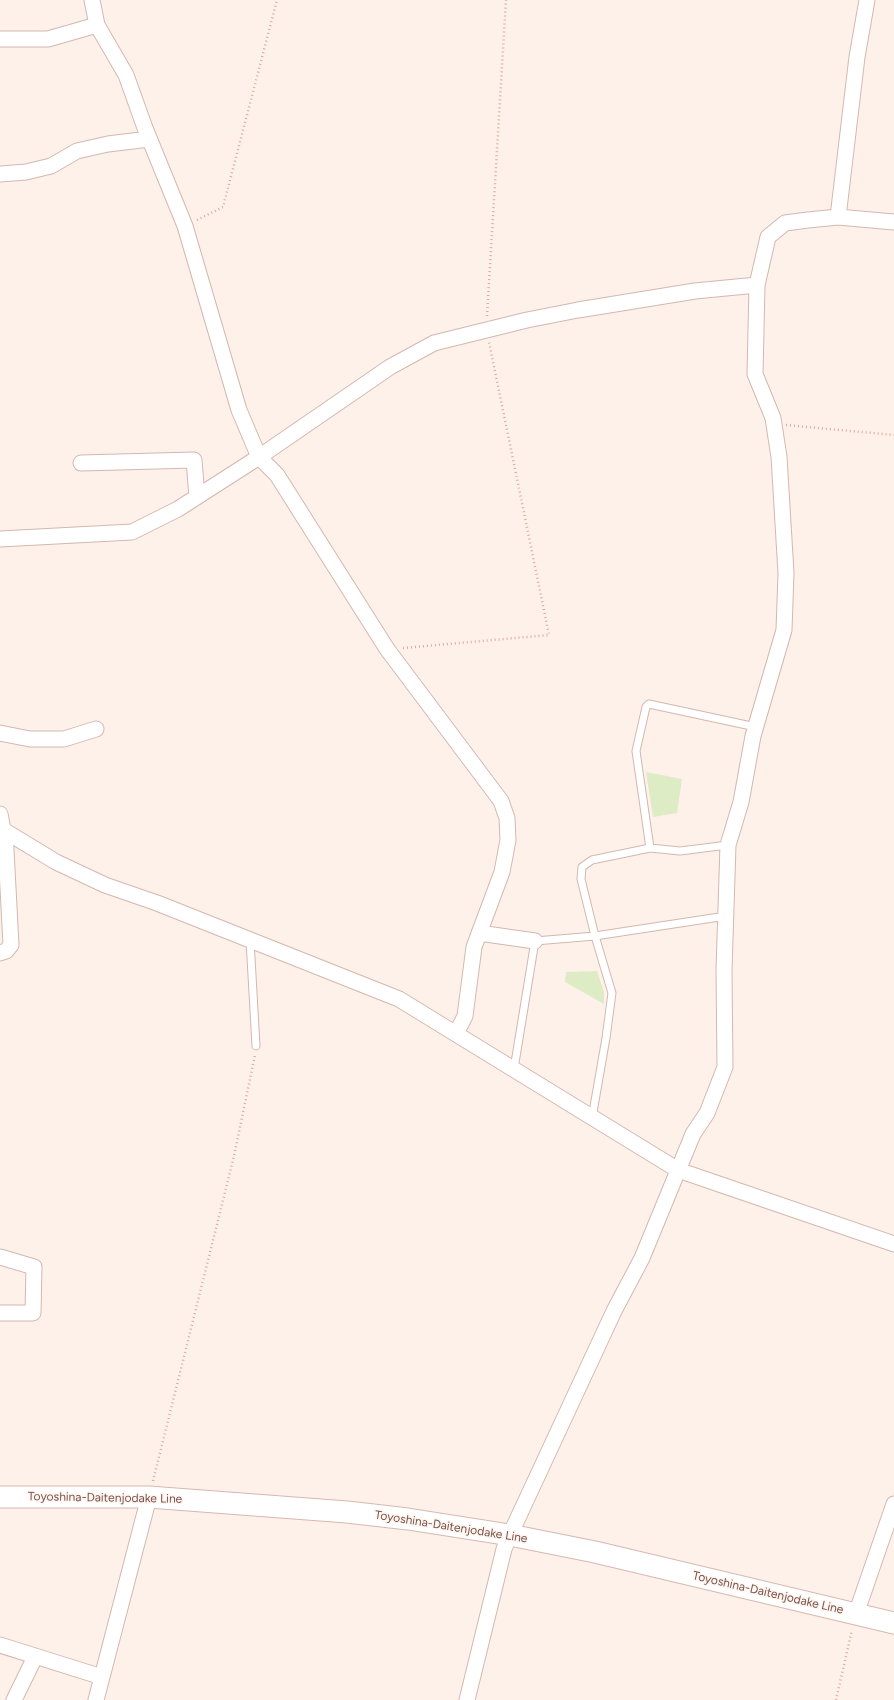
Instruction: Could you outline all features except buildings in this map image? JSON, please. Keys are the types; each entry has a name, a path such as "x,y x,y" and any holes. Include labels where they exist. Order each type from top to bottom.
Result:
{"main road":[{"name":"Toyoshina-Daitenjodake Line","path":"0,1497 149,1497 347,1512 408,1519 510,1535 595,1552 894,1623"}],"street":[{"path":"92,0 97,25 126,75 149,139 185,226 239,410 259,457 277,475 386,649 501,801 507,818 508,840 502,872 474,947 465,1016 456,1034"},
{"path":"838,217 857,57 867,0"},
{"path":"0,39 48,39 97,25"},
{"path":"0,174 26,172 51,166 77,151 108,144 149,139"},
{"path":"467,1700 504,1549 614,1311 642,1258 693,1134 707,1113 725,1067 728,844 741,802 756,727 784,630 786,573 780,457 774,424 755,374 757,284 768,237 785,223 838,217 894,222"},
{"path":"0,539 132,532 178,509 259,457 390,368 434,343 527,320 695,291 757,284"},
{"path":"81,463 194,460 197,497"},
{"path":"0,734 30,739 64,739 96,729"},
{"path":"0,814 3,830 11,945 6,952 0,953"},
{"path":"3,830 56,862 105,885 157,903 250,939 398,999 678,1170 894,1244"},
{"path":"479,933 535,941"},
{"path":"0,1257 34,1267 33,1313 0,1313"},
{"path":"96,1700 149,1497"},
{"path":"856,1614 894,1504"},
{"path":"0,1645 102,1677"},
{"path":"14,1700 35,1657"}],"lane":[{"path":"650,848 636,751 646,707 649,704 756,727"},
{"path":"592,1118 612,993 595,936 581,879 582,867 592,860 650,848 680,851 728,844"},
{"path":"514,1069 535,941 595,936 726,916"},
{"path":"250,939 256,1046"}],"path":[{"path":"185,226 223,207 276,0"},
{"path":"386,649 549,635 486,329 506,0"},
{"path":"774,424 894,435"},
{"path":"149,1497 234,1156 256,1046"},
{"path":"836,1700 856,1614"}],"green space":[{"path":"646,772 682,779 677,813 653,817"},
{"path":"597,971 604,992 604,1004 565,982 566,972"}]}
